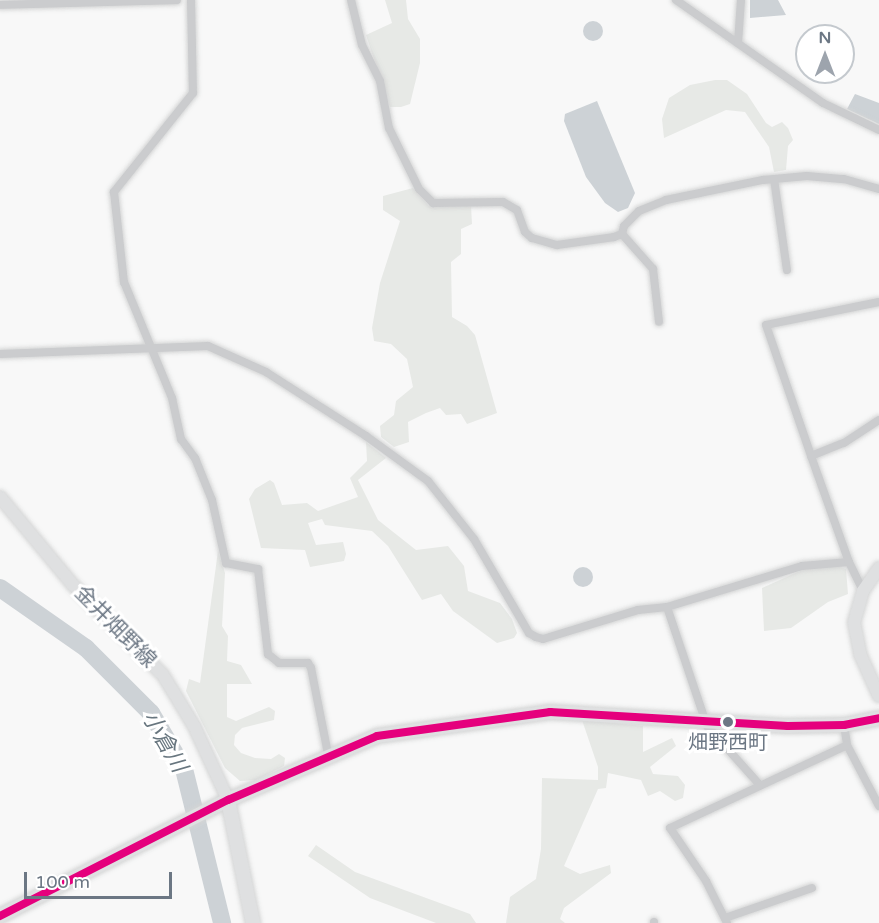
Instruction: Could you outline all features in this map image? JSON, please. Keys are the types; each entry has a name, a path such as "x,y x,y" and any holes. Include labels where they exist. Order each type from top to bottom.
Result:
{"main road":[{"name":"金井畑野線","path":"0,497 73,585 163,675 194,726 224,803"},
{"path":"879,568 863,591 854,622 855,638 879,696"},
{"path":"0,916 169,830 328,754 393,732 529,714 602,712 705,721 844,725 879,718"},
{"path":"224,803 253,923"}],"street":[{"path":"0,5 177,0"},
{"path":"191,0 193,93 114,192 124,282 172,398 181,439 195,458 212,500 226,563 258,569 268,654 279,663 308,663 311,668 328,754"},
{"path":"351,0 362,45 380,81 389,128 425,197 433,203 503,202 517,210 532,238 557,244 594,243 622,234 630,218 666,200 774,179 844,179 879,189"},
{"path":"676,0 823,103 879,130"},
{"path":"738,43 741,0"},
{"path":"774,179 787,270"},
{"path":"622,234 653,269 659,322"},
{"path":"863,591 849,562 766,325 879,302"},
{"path":"0,354 208,346 222,349 283,381 428,481 465,526 529,633 536,638 543,639 638,610 667,607 802,566 849,562"},
{"path":"811,456 844,443 879,420"},
{"path":"667,607 705,721 760,785"},
{"path":"844,725 847,745 879,806"},
{"path":"812,888 726,920 670,828 847,745"}],"shaded area":[{"path":"385,0 406,0 408,19 420,39 420,63 410,104 401,107 390,107 366,35 392,23"},
{"path":"750,0 778,0 786,15 750,18"},
{"path":"593,21 600,24 603,31 600,38 593,41 586,38 583,31 586,24"},
{"path":"727,80 747,94 766,123 772,127 782,122 788,128 793,140 788,146 786,170 774,172 769,147 745,112 726,110 664,138 662,119 669,98 690,85"},
{"path":"855,94 879,103 879,124 847,109"},
{"path":"597,101 635,193 628,208 618,212 605,203 586,177 564,121 565,114"},
{"path":"413,188 429,206 471,206 472,224 461,229 461,254 451,262 452,317 467,326 475,335 497,413 467,424 461,414 446,415 440,408 408,422 409,442 394,447 381,437 380,426 394,415 396,401 413,387 407,359 391,344 374,341 372,328 380,283 400,221 383,210 383,196"},
{"path":"366,442 386,458 358,480 378,520 416,550 448,546 464,566 468,591 500,603 512,619 517,633 514,638 497,643 453,611 441,594 422,600 388,546 372,531 325,525 322,519 308,523 316,545 343,542 346,554 344,561 310,567 305,550 261,548 249,499 255,489 270,480 274,483 282,505 307,503 318,511 358,497 350,478 367,461"},
{"path":"218,551 225,573 222,626 228,636 227,661 241,665 252,684 227,684 227,717 236,721 269,707 275,711 274,720 242,728 235,735 234,745 241,753 255,758 271,759 279,754 285,758 284,766 256,780 240,781 225,768 186,691 189,679 200,683"},
{"path":"837,566 846,569 848,594 828,602 791,628 764,631 762,588 802,570"},
{"path":"583,567 590,570 593,577 590,584 583,587 576,584 573,577 576,570"},
{"path":"582,720 643,726 643,752 672,738 676,746 650,767 653,774 678,776 685,785 683,798 675,801 660,791 648,796 641,780 608,773 606,788 598,789 564,866 580,874 610,865 611,873 564,908 560,919 565,923 506,923 510,897 536,879 541,849 542,778 598,780 598,767"},
{"path":"316,845 355,872 470,914 476,923 436,923 370,898 308,856"}],"waterway":[{"name":"小倉川","path":"0,588 86,648 151,713 184,769 222,923"}],"transit line":[{"path":"0,916 228,800 377,736 550,712 788,726 844,725 879,718"}],"place":[{"name":"畑野西町","path":"728,722"}]}
